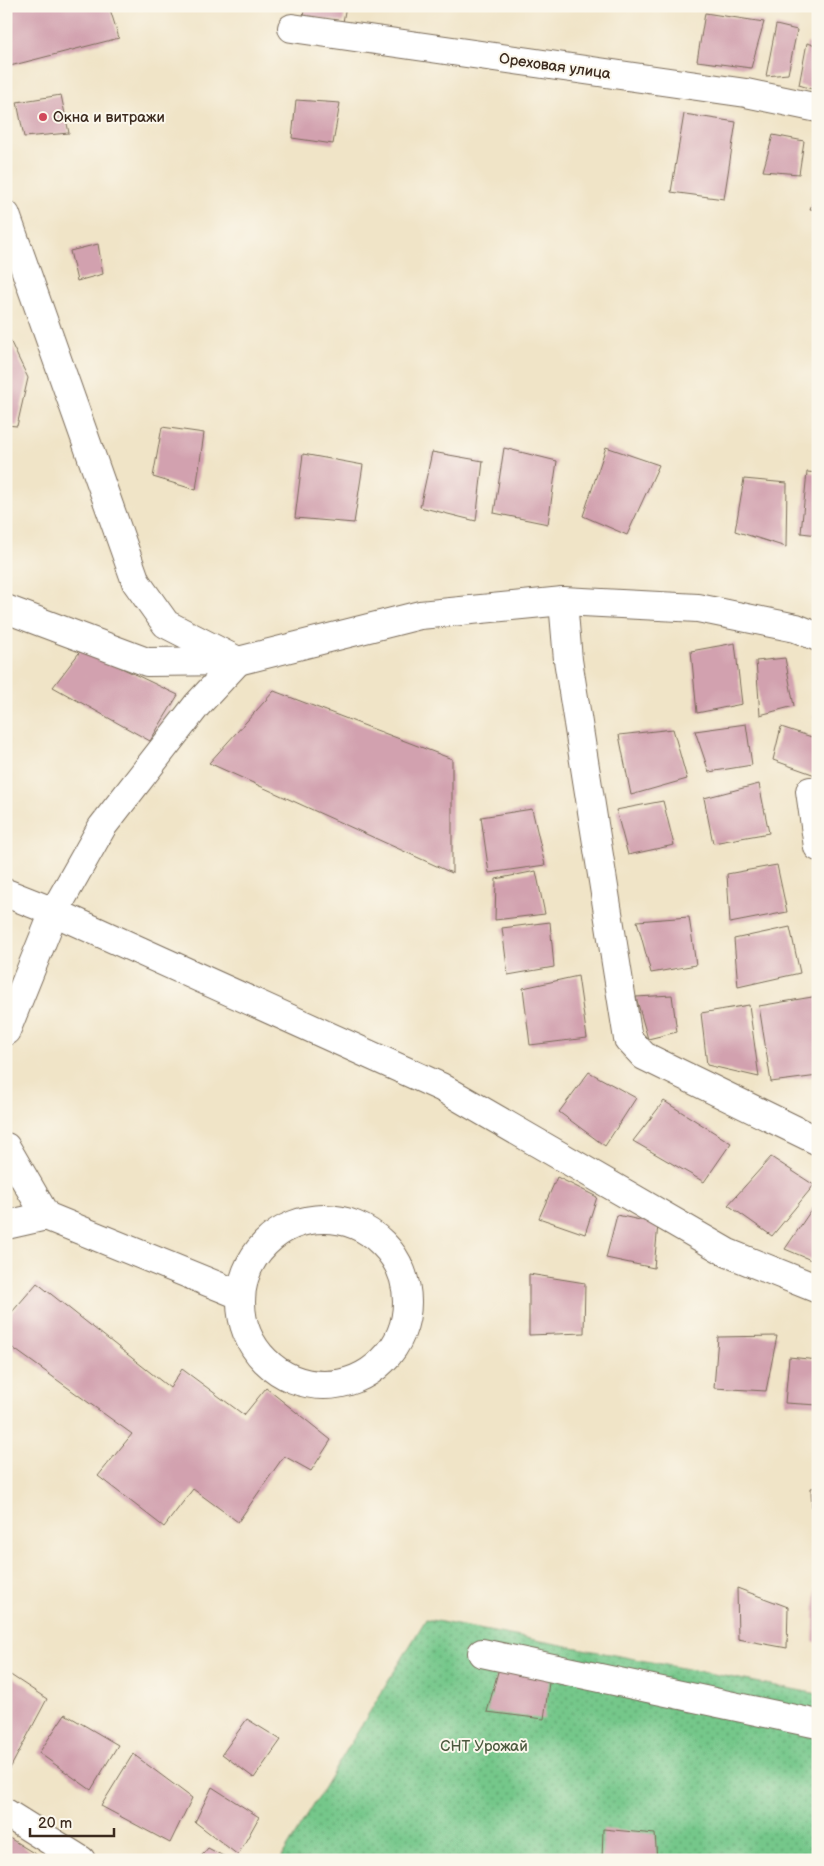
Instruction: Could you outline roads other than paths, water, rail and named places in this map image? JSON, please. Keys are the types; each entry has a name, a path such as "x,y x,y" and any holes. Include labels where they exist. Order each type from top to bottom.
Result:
{"street":[{"name":"Ореховая улица","path":"292,28 746,93 818,108"},
{"path":"6,215 136,582 166,624 238,660"},
{"path":"563,601 568,660 628,1039 644,1056 818,1141"},
{"path":"6,609 147,662 238,660 420,615 563,601 698,608 796,628 818,636"},
{"path":"6,1031 54,912 102,827 197,705 238,660"},
{"path":"810,791 818,847"},
{"path":"6,893 54,912 440,1087 728,1253 818,1289"},
{"path":"6,1147 46,1216"},
{"path":"6,1226 46,1216 240,1295"},
{"path":"305,1220 340,1220 372,1233 396,1259 408,1292 404,1327 388,1358 360,1379 326,1386 291,1380 262,1360 244,1330 240,1295 250,1262 273,1235 305,1220"},
{"path":"482,1653 818,1724"},
{"path":"6,1813 81,1860"}],"place":[{"name":"Окна и витражи","path":"43,117"}],"park label":[{"name":"СНТ Урожай","path":"484,1746"}]}
